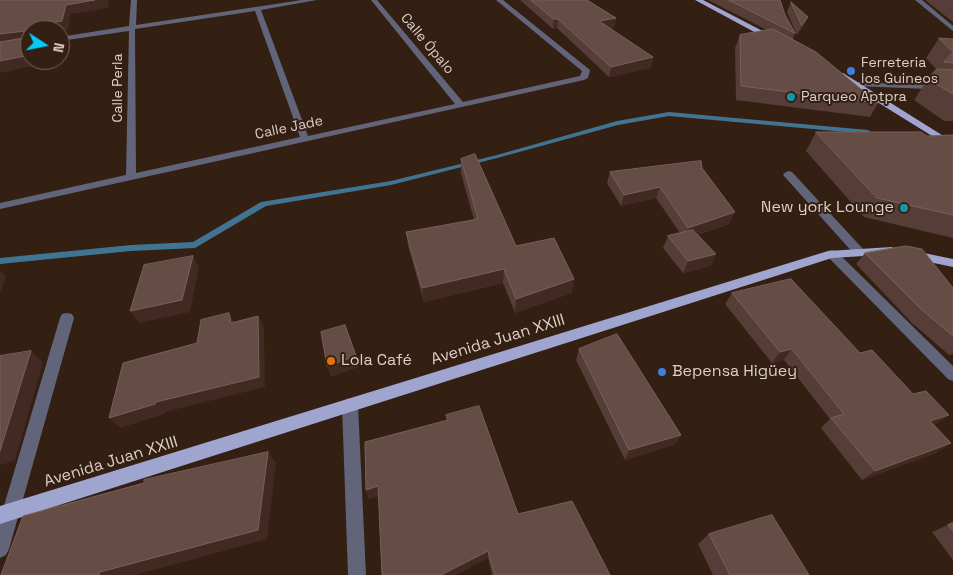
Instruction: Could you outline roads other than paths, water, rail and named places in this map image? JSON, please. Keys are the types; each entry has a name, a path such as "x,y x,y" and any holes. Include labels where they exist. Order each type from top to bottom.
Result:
{"main road":[{"path":"698,0 782,44"},
{"path":"832,70 953,146"},
{"name":"Avenida Juan XXIII","path":"6,513 832,254 890,250 953,263"}],"street":[{"name":"Calle Perla","path":"131,176 132,28 134,0"},
{"path":"70,38 314,0"},
{"name":"Calle Ópalo","path":"374,0 461,105"},
{"name":"Calle Jade","path":"0,206 584,78 586,70 499,0"},
{"path":"918,0 953,29"},
{"path":"258,9 305,139"},
{"path":"855,84 953,88"},
{"path":"788,174 859,252"},
{"path":"832,254 953,375"},
{"path":"0,550 6,513 67,318"},
{"path":"350,405 357,575"}],"waterway":[{"path":"0,261 131,248 195,245 264,204 391,183 499,156 617,123 669,114 868,132"}],"place":[{"name":"Ferreteria los Guineos","path":"851,71"},
{"name":"Parqueo Aptpra","path":"791,97"},
{"name":"New york Lounge","path":"904,208"},
{"name":"Lola Café","path":"331,361"},
{"name":"Bepensa Higüey","path":"662,372"}]}
